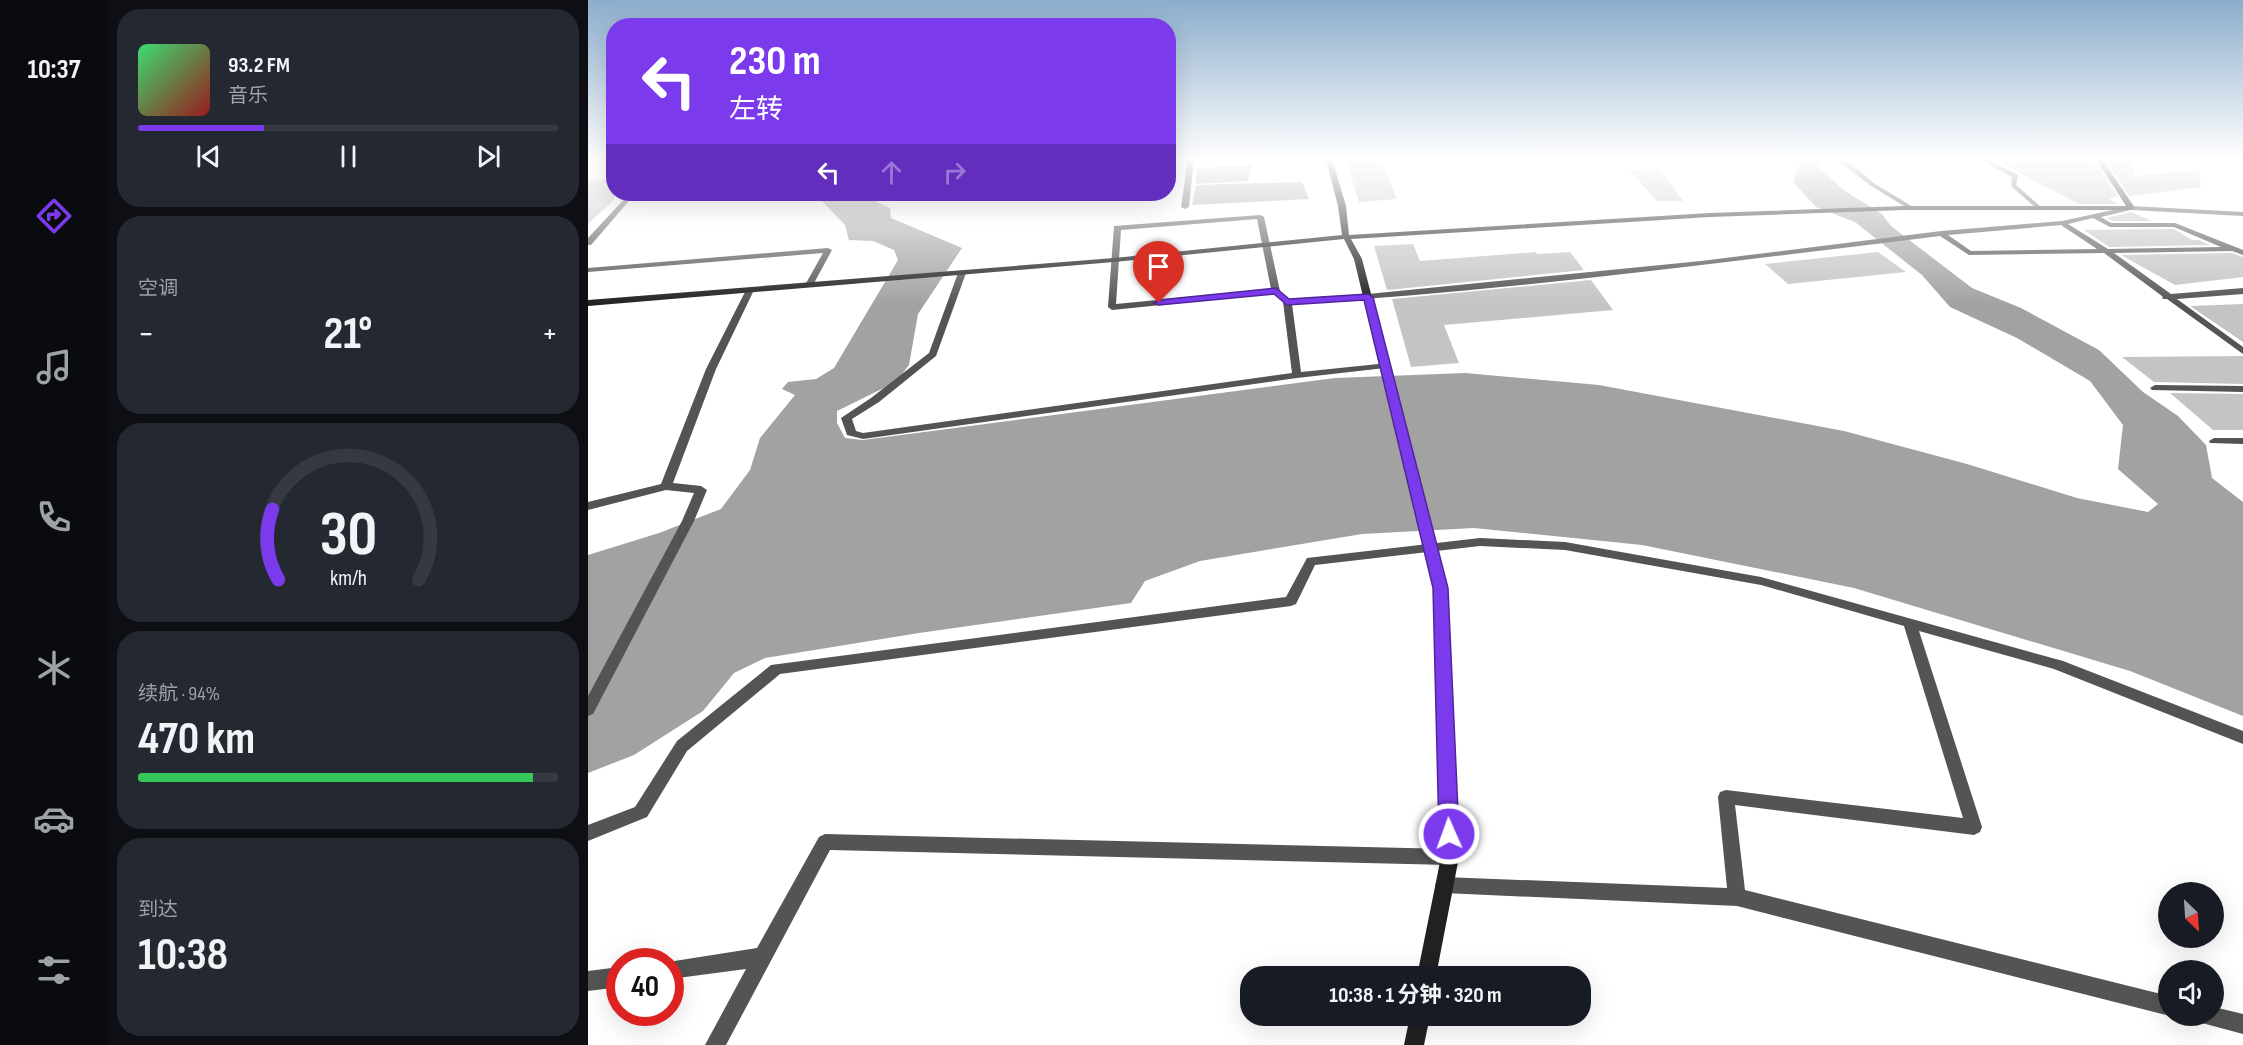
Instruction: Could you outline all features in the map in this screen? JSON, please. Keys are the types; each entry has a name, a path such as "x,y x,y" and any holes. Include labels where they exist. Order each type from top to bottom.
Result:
{"street":[{"path":"588,243 620,208"},
{"path":"1342,208 1346,237 1358,259 1440,588 1450,857 1429,966"},
{"path":"588,303 1114,260 1346,237 1710,215 1907,208 2131,208 2243,214"},
{"path":"1287,302 1368,297 1701,263 1941,233 2062,223 2131,208"},
{"path":"2094,216 2110,225 2175,225 2243,253"},
{"path":"1276,291 1112,307 1117,228 1260,217 1276,291 1287,302 1297,375"},
{"path":"2062,223 2106,251 2243,351"},
{"path":"1941,233 1969,253 2234,249"},
{"path":"588,270 828,250 809,285"},
{"path":"962,273 933,354 875,400 846,417 851,433 863,436 1297,375 1385,368"},
{"path":"666,486 711,369 750,290"},
{"path":"2166,297 2243,291"},
{"path":"2155,388 2243,389"},
{"path":"2214,441 2243,441"},
{"path":"588,506 666,486 700,490 688,521 588,710"},
{"path":"588,833 641,812 682,746 776,669 1291,601 1311,561 1480,542 1565,546 1761,581 2058,665 2243,738"},
{"path":"1737,897 1726,797 1974,827 1910,623"},
{"path":"716,1045 825,842 1450,857"},
{"path":"1444,885 1737,897 2158,1003"},
{"path":"684,968 763,957"},
{"path":"588,981 606,979"},
{"path":"2224,1020 2243,1024"},
{"path":"1414,1045 1418,1026"}],"shaded area":[{"path":"828,208 889,208 891,218 962,248 918,314 909,365 896,382 837,411 837,423 845,438 863,440 1335,378 1465,373 1599,385 1844,431 1967,464 2077,498 2148,512 2158,504 2118,469 2123,425 2090,381 2017,338 1950,307 1922,275 1855,222 1818,208 1872,208 1882,214 1891,226 1972,288 2021,308 2099,350 2143,392 2178,416 2206,445 2212,478 2243,502 2243,716 2130,671 1854,588 1642,545 1474,528 1362,534 1200,561 1145,581 1131,603 919,633 765,658 734,673 703,711 634,755 588,773 588,555 659,533 721,509 750,470 760,438 795,395 782,389 788,382 816,379 834,368 898,260 894,250 873,241 849,240 845,225"}],"building":[{"path":"588,208 606,208 588,224"},
{"path":"2131,212 2152,221 2112,221 2107,218"},
{"path":"2174,229 2192,240 2199,240 2210,245 2109,247 2084,230"},
{"path":"1413,244 1420,261 1536,252 1537,254 1570,252 1584,270 1387,290 1374,246"},
{"path":"1878,252 1906,272 1788,284 1765,264"},
{"path":"2232,253 2243,257 2243,277 2175,285 2121,255"},
{"path":"1591,280 1613,310 1444,325 1459,363 1411,367 1392,299"},
{"path":"2243,304 2243,342 2190,306"},
{"path":"2243,356 2243,384 2154,382 2122,357"},
{"path":"2170,393 2243,394 2243,430 2213,430"}],"route":[{"path":"1159,303 1276,291 1287,302 1368,297 1440,588 1449,834"}]}
